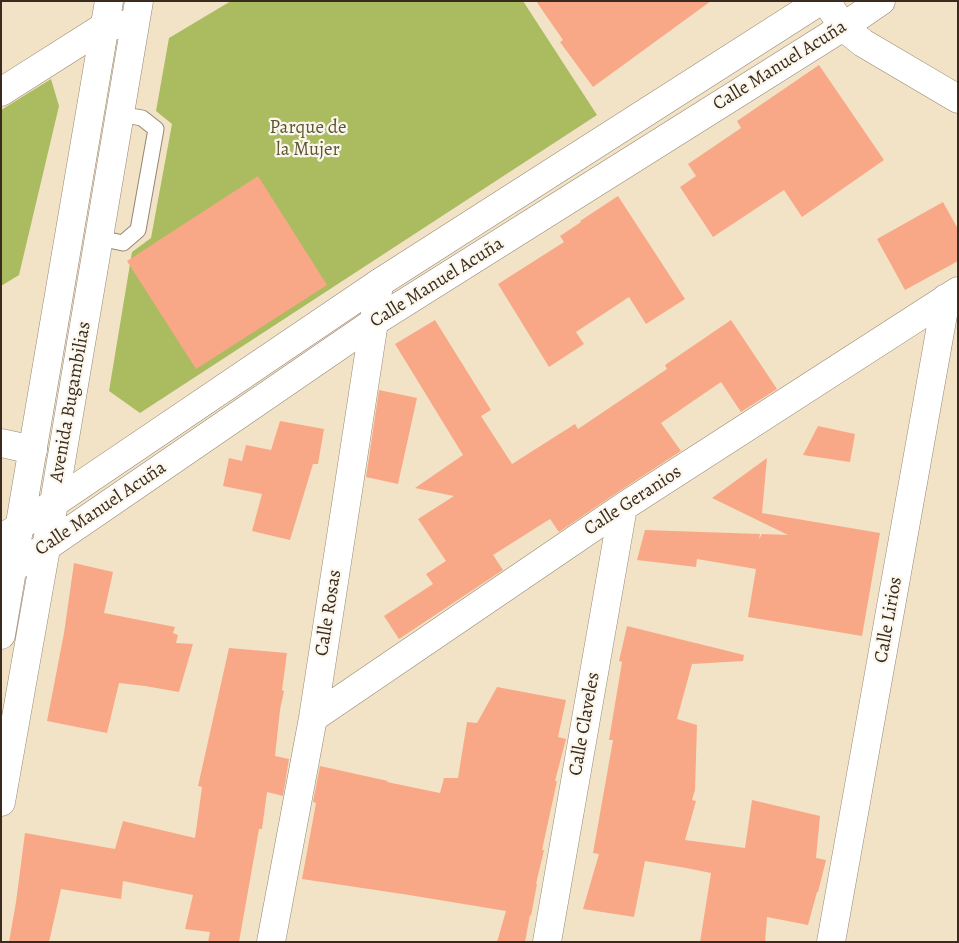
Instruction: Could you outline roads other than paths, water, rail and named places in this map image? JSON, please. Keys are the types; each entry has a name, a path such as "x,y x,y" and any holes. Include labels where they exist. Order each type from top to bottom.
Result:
{"main road":[{"name":"Calle Manuel Acuña","path":"11,533 379,283 820,1"},
{"path":"826,1 843,26 863,43 958,99"},
{"name":"Calle Manuel Acuña","path":"7,572 374,322 881,1"},
{"path":"1,92 107,14 137,13"},
{"name":"Avenida Bugambilias","path":"1,802 137,13"},
{"name":"Avenida Bugambilias","path":"1,634 11,533 33,450 107,14"},
{"name":"Calle Rosas","path":"271,942 313,718 379,283"},
{"name":"Calle Geranios","path":"313,718 623,507 952,294"},
{"name":"Calle Lirios","path":"831,942 952,294"},
{"path":"1,443 33,450"},
{"name":"Calle Claveles","path":"547,942 623,507"}],"lane":[{"path":"99,238 122,242 138,230 156,129 142,118 120,114"}],"park label":[{"name":"Parque de la Mujer","path":"308,139"}]}
